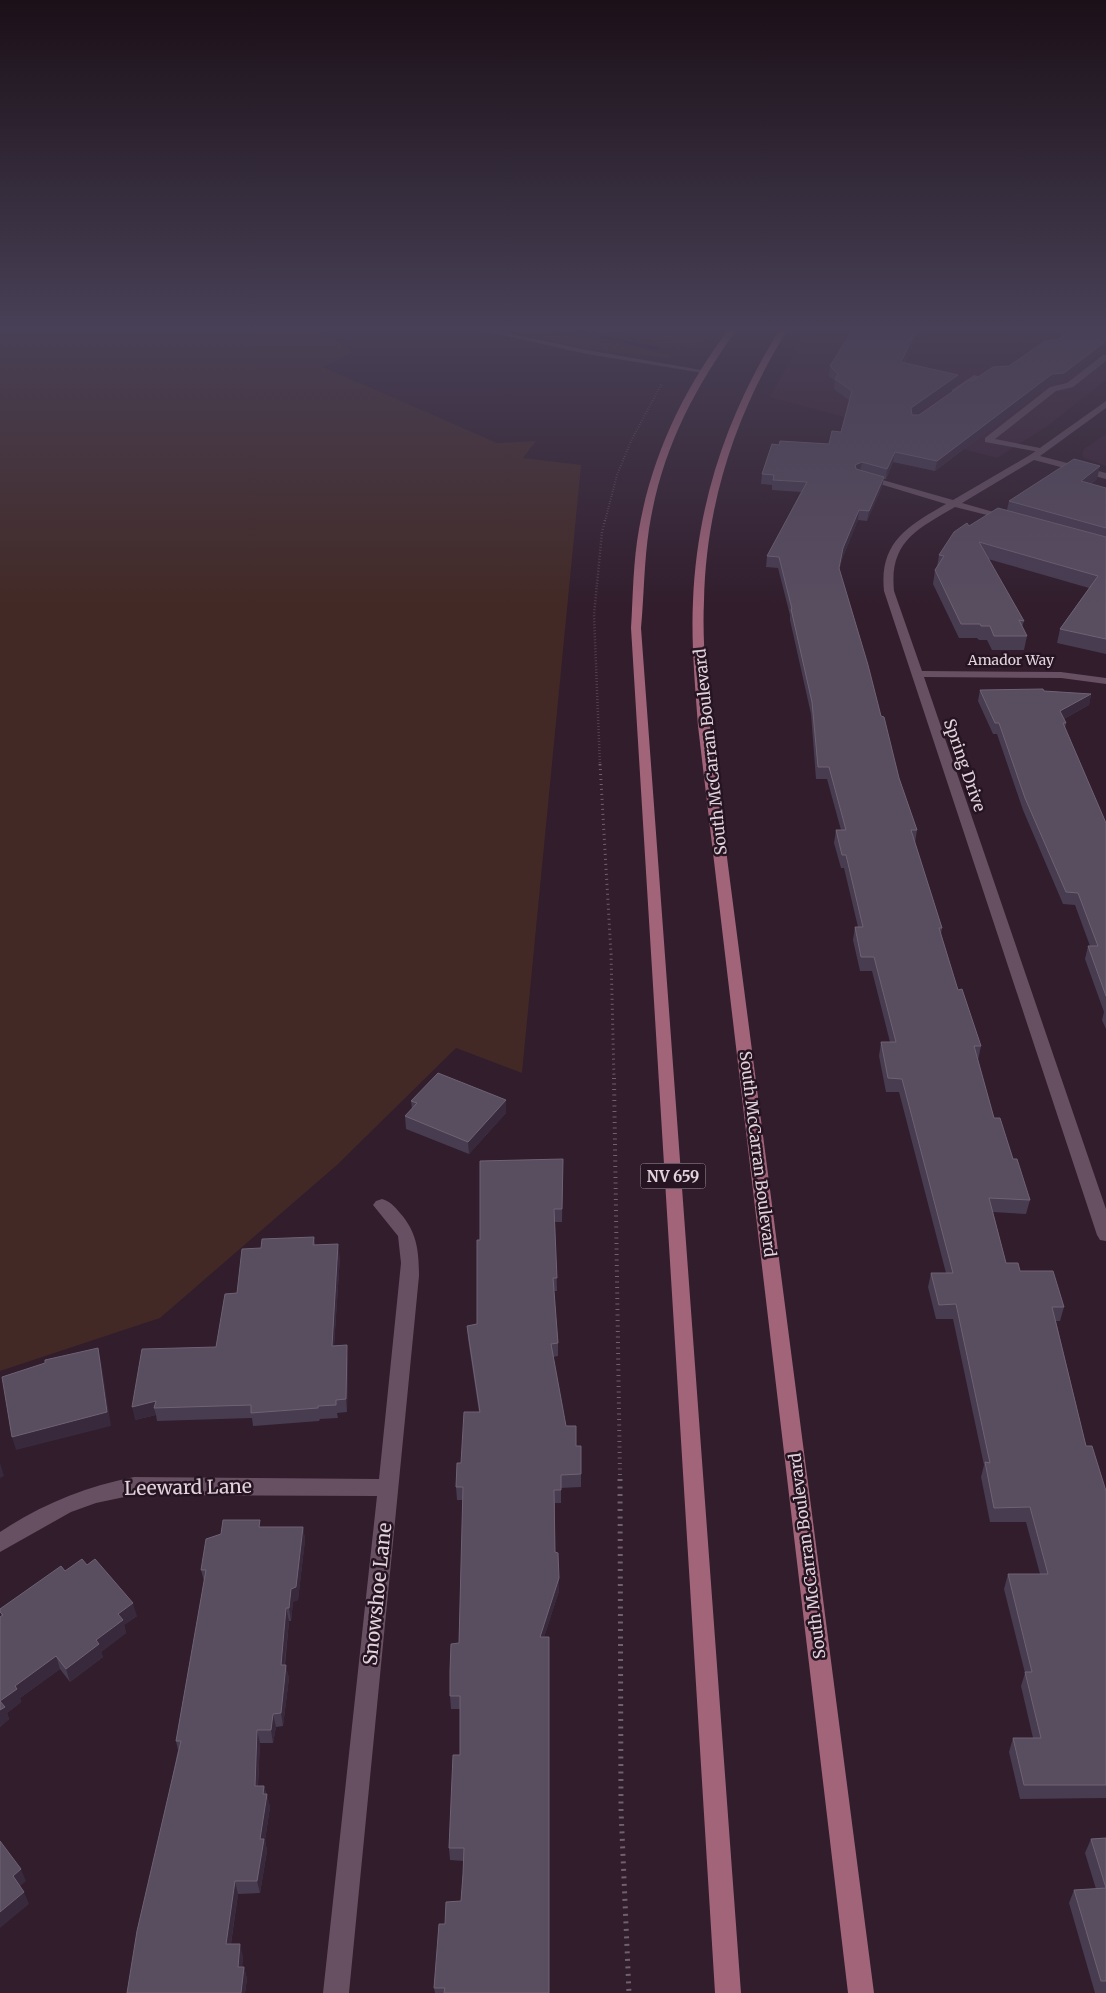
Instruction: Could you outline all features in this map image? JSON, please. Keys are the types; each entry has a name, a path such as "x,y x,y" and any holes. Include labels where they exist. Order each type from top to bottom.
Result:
{"main road":[{"name":"NV 659","path":"676,422 655,476 644,531 636,628 728,1993"},
{"name":"South McCarran Boulevard","path":"735,422 724,448 705,526 699,586 698,652 704,726 861,1993"}],"street":[{"path":"1011,422 988,440 1106,476"},
{"name":"Spring Drive","path":"1082,422 1038,454 954,504 931,515 914,527 900,541 891,556 887,573 889,591 916,674 1106,1235"},
{"path":"860,477 1021,522"},
{"name":"Amador Way","path":"916,674 1061,675 1106,681"},
{"name":"Snowshoe Lane","path":"336,1993 409,1286 410,1249 403,1226 382,1205"},
{"name":"Leeward Lane","path":"0,1543 24,1526 63,1505 97,1492 134,1486 388,1488"}],"path":[{"path":"629,1993 621,1810 620,1346 616,1134 611,954 595,676 594,615 602,532 617,475 641,422"}],"shaded area":[{"path":"0,422 449,422 497,443 536,441 523,458 581,465 522,1073 456,1048 337,1165 160,1318 0,1371"},
{"path":"863,422 1052,422 997,458"},
{"path":"1106,434 1106,466 1084,458 1082,454 1084,449"}],"building":[{"path":"844,422 989,422 937,461 895,452 887,469 862,462 855,465 856,469 884,477 869,511 859,510 843,548 839,568 881,716 884,717 899,778 917,830 911,830 942,928 939,928 958,990 962,989 981,1046 974,1046 994,1118 1000,1118 1013,1159 1017,1159 1030,1200 989,1198 1006,1263 1018,1263 1020,1271 1053,1271 1064,1307 1052,1307 1086,1446 1092,1446 1106,1491 1106,1785 1024,1785 1013,1738 1041,1738 1025,1672 1032,1672 1008,1574 1048,1574 1030,1507 994,1508 985,1462 990,1463 956,1304 939,1305 931,1273 953,1273 902,1079 888,1078 881,1042 896,1042 874,957 861,957 855,927 863,927 846,855 842,855 836,830 846,830 829,767 818,767 812,702 779,557 767,556 807,482 773,480 774,475 762,474 772,444 779,445 780,441 829,444 832,431 841,432"},
{"path":"1074,459 1100,466 1081,481 1106,488 1106,528 1009,501"},
{"path":"998,508 1106,537 1106,639 1060,629 1098,576 979,542 1024,621 1019,620 1027,636 994,636 990,626 961,624 935,570 944,556 939,555 954,532 967,523 969,526"},
{"path":"1043,689 1044,691 1091,694 1060,711 1066,723 1063,723 1106,823 1106,996 1088,946 1098,946 1078,893 1066,892 1025,798 999,723 995,723 980,690"},
{"path":"438,1073 506,1100 468,1142 405,1116 417,1103 411,1101"},
{"path":"563,1159 562,1209 554,1209 557,1278 553,1278 558,1343 551,1344 566,1426 576,1426 576,1446 581,1446 581,1474 561,1475 561,1490 554,1490 555,1552 558,1553 559,1578 540,1637 549,1637 549,1993 444,1993 445,1988 434,1988 439,1924 445,1924 446,1902 461,1901 463,1874 464,1848 449,1848 453,1755 460,1755 460,1696 450,1696 450,1671 451,1644 459,1643 463,1487 456,1487 457,1463 461,1463 464,1412 480,1412 467,1326 477,1324 477,1240 480,1240 480,1161"},
{"path":"314,1237 313,1245 338,1244 332,1346 347,1345 346,1399 336,1400 336,1405 318,1406 318,1408 251,1413 251,1405 154,1408 156,1401 132,1407 142,1349 216,1347 225,1294 237,1293 242,1249 261,1248 262,1239"},
{"path":"98,1348 107,1412 12,1437 2,1377 45,1363 45,1360"},
{"path":"223,1520 260,1520 259,1527 303,1527 296,1587 291,1589 289,1608 286,1608 281,1665 286,1665 281,1713 273,1714 271,1730 257,1730 255,1786 264,1786 263,1794 267,1794 260,1839 264,1839 257,1881 235,1881 226,1944 240,1944 238,1967 244,1967 241,1993 127,1993 137,1931 181,1741 176,1741 206,1570 201,1570 206,1539 221,1534"},
{"path":"82,1559 87,1565 95,1559 133,1603 118,1614 123,1620 96,1640 99,1644 66,1669 56,1656 15,1686 17,1689 0,1701 0,1617 3,1615 0,1609 61,1566 65,1571"},
{"path":"0,1701 5,1707 0,1710"},
{"path":"1106,1838 1106,1888 1091,1839"},
{"path":"0,1841 21,1869 13,1876 24,1892 0,1912"},
{"path":"1106,1888 1106,1981 1101,1981 1074,1890"}]}
